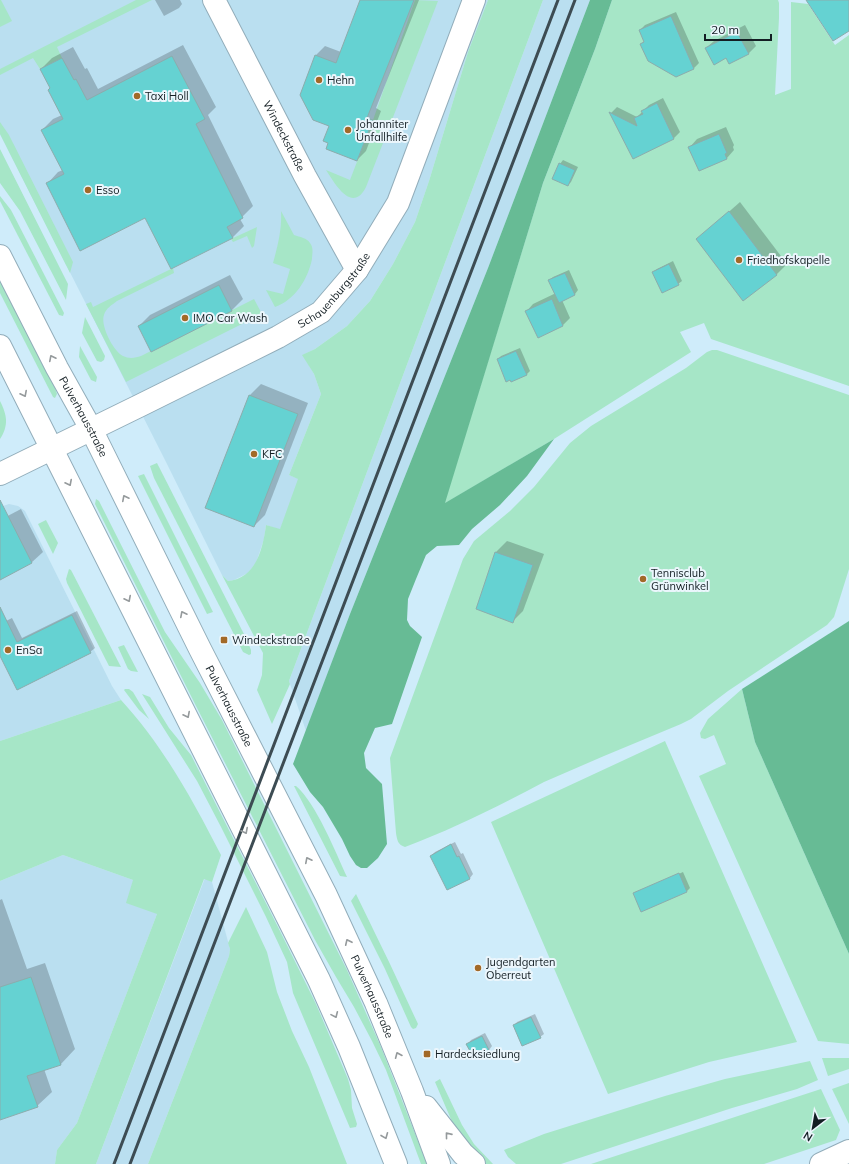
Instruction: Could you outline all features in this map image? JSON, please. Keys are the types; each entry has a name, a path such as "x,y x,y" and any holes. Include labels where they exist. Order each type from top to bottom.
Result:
{"main road":[{"name":"Windeckstraße","path":"214,0 305,176 357,270"},
{"name":"Schauenburgstraße","path":"0,474 278,337 321,312 357,270 398,203 474,0"},
{"name":"Pulverhausstraße","path":"0,256 57,368 91,429 197,642 326,895 376,1003 440,1164"},
{"path":"0,346 319,980 349,1047 396,1164"},
{"path":"412,1091 463,1154 474,1164"},
{"path":"821,1164 849,1151"}],"shaded area":[{"path":"0,0 488,0 468,52 415,222 393,264 370,301 347,326 315,349 303,355 314,374 321,394 289,475 299,479 280,530 266,525 264,539 256,563 248,573 234,580 228,581 222,575 0,134"},
{"path":"543,0 590,0 488,268 350,614 306,731 289,681"},
{"path":"9,504 18,506 25,511 112,686 121,700 0,741 0,507"},
{"path":"63,855 133,880 157,914 77,1123 57,1150 55,1164 0,1164 0,881"},
{"path":"205,878 212,882 230,949 229,956 148,1164 96,1164"}],"green space":[{"path":"0,0 12,21 0,27"},
{"path":"136,0 152,0 57,47 62,58 40,69 33,58 0,75 0,69"},
{"path":"415,0 438,1 366,187 361,195 355,198 349,197 338,188 326,170 350,180 373,120"},
{"path":"488,0 543,0 289,681 290,684 272,724 257,690 262,675 263,653 222,575 228,581 238,579 245,575 252,568 260,552 266,525 280,529 298,479 289,475 321,394 314,374 302,355 315,349 347,326 370,301 393,264 415,222 468,52"},
{"path":"590,0 612,0 595,49 543,183 445,503 554,439 527,476 500,505 472,529 459,545 437,546 426,555 408,599 407,620 410,626 422,637 392,724 375,728 364,753 366,768 382,784 387,844 378,858 367,868 361,868 356,865 350,856 323,807 310,792 293,764 350,614 488,268"},
{"path":"612,0 778,0 779,18 775,95 791,89 791,2 808,4 835,45 849,35 849,386 711,339 704,323 680,332 691,352 554,439 444,504 543,183 595,49"},
{"path":"0,122 9,135 73,262 70,273 0,134"},
{"path":"0,149 68,284 66,300 20,211 0,183"},
{"path":"0,196 11,210 64,313 63,316 59,315 0,201"},
{"path":"281,211 294,235 309,241 312,247 312,259 310,267 300,288 289,299 275,307 266,290 283,294 290,269 273,263 281,224"},
{"path":"257,227 254,246 252,248 247,236 233,242 231,239"},
{"path":"173,268 174,273 117,301 106,310 103,319 108,337 115,349 123,356 132,358 141,356 254,299 262,314 126,382 86,304 91,302 93,307"},
{"path":"0,280 55,388 57,394 55,398 53,397 0,293"},
{"path":"85,317 105,356 104,360 101,362 97,361 82,333"},
{"path":"80,346 97,377 96,382 91,380 79,357"},
{"name":"Tennisclub Grünwinkel","path":"712,350 717,350 849,395 849,569 834,617 827,625 728,691 691,719 544,782 441,833 405,847 399,844 397,840 390,758 463,559 474,541 510,511 534,487 570,443 591,426 686,368 707,352"},
{"path":"0,401 5,415 6,425 0,439"},
{"path":"157,463 247,640 251,650 251,654 249,655 243,652 154,478 150,466"},
{"path":"144,474 213,612 207,614 138,476"},
{"path":"96,499 99,501 165,632 200,683 222,720 347,970 381,1047 427,1164 421,1164 386,1070 372,1041 315,940 95,504"},
{"path":"46,520 58,543 53,554 38,524"},
{"path":"69,569 71,570 121,667 109,666 67,583 66,579"},
{"path":"849,621 849,954 755,742 742,689"},
{"path":"124,645 138,672 128,669 118,647"},
{"path":"129,689 133,692 149,719 139,710 124,690"},
{"path":"742,689 755,742 849,954 849,1044 818,1041 699,776 726,764 714,735 705,739 701,738 700,733 708,719"},
{"path":"142,694 150,697 169,728 191,755 280,931 316,1004 348,1079 351,1090 352,1108 357,1124 356,1127 350,1128 293,993 287,962 266,917 197,781"},
{"path":"121,700 151,736 164,755 188,794 221,855 212,882 204,879 96,1164 55,1164 57,1150 77,1123 157,914 126,903 133,880 63,855 0,881 0,741"},
{"path":"665,741 797,1042 709,1062 608,1094 491,822"},
{"path":"294,786 296,786 311,804 318,816 347,877 340,876"},
{"path":"356,894 418,1024 416,1028 413,1029 411,1027 385,969 351,901"},
{"path":"246,907 267,952 277,992 292,1031 309,1067 347,1164 148,1164 229,956 230,949 228,943"},
{"path":"822,1058 849,1058 849,1069 828,1076"},
{"path":"810,1061 818,1080 797,1089 732,1108 561,1164 516,1164 508,1157 504,1150 544,1134 665,1096 725,1079"},
{"path":"440,1079 462,1125 474,1144 493,1164 484,1164 453,1124 435,1082"},
{"path":"849,1083 849,1124 832,1089"},
{"path":"821,1089 840,1130 836,1140 764,1164 591,1164"}],"building":[{"path":"360,0 414,0 367,118 373,120 357,161 326,149 328,143 323,141 329,126 313,120 300,95 315,55 336,63"},
{"path":"806,0 849,0 849,31 833,41"},
{"path":"671,16 694,69 676,77 648,61 640,44 644,42 639,30"},
{"path":"737,32 749,54 729,64 726,58 714,65 705,48"},
{"path":"172,56 205,119 196,124 243,218 227,227 233,238 171,269 145,218 80,251 46,183 64,174 41,130 63,119 48,90 50,88 40,69 62,58 74,80 76,79 87,100"},
{"path":"657,103 674,139 633,159 609,112 637,126 634,118 643,114 641,111"},
{"path":"719,134 727,153 725,154 727,159 699,171 688,147"},
{"path":"559,163 575,170 568,186 552,179"},
{"name":"Friedhofskapelle","path":"729,211 777,275 743,301 696,239"},
{"path":"669,264 679,285 662,293 652,272"},
{"path":"565,273 575,295 559,303 548,280"},
{"name":"IMO Car Wash","path":"219,285 232,311 151,352 138,326"},
{"path":"552,299 563,326 538,338 525,311"},
{"path":"516,351 527,375 511,382 510,380 506,382 497,359"},
{"name":"KFC","path":"249,395 298,414 254,527 205,508"},
{"path":"0,500 32,563 0,580"},
{"path":"495,552 533,565 513,623 476,609"},
{"path":"0,607 17,642 72,615 91,653 17,690 0,656"},
{"path":"451,844 457,857 459,856 470,879 447,890 430,856"},
{"path":"679,873 687,892 641,912 633,893"},
{"path":"31,977 61,1065 27,1076 38,1107 0,1120 0,987"},
{"path":"531,1017 541,1038 522,1046 513,1025"},
{"path":"482,1036 489,1050 474,1058 466,1044"}],"railway":[{"path":"114,1164 558,0"},
{"path":"130,1164 575,0"}],"place":[{"name":"Hehn","path":"319,80"},
{"name":"Taxi Holl","path":"137,96"},
{"name":"Johanniter Unfallhilfe","path":"348,130"},
{"name":"Esso","path":"88,190"},
{"name":"Friedhofskapelle","path":"739,260"},
{"name":"IMO Car Wash","path":"185,318"},
{"name":"KFC","path":"254,454"},
{"name":"Tennisclub Grünwinkel","path":"643,579"},
{"name":"Windeckstraße","path":"224,640"},
{"name":"EnSa","path":"8,650"},
{"name":"Jugendgarten Oberreut","path":"478,968"},
{"name":"Hardecksiedlung","path":"427,1054"}]}
